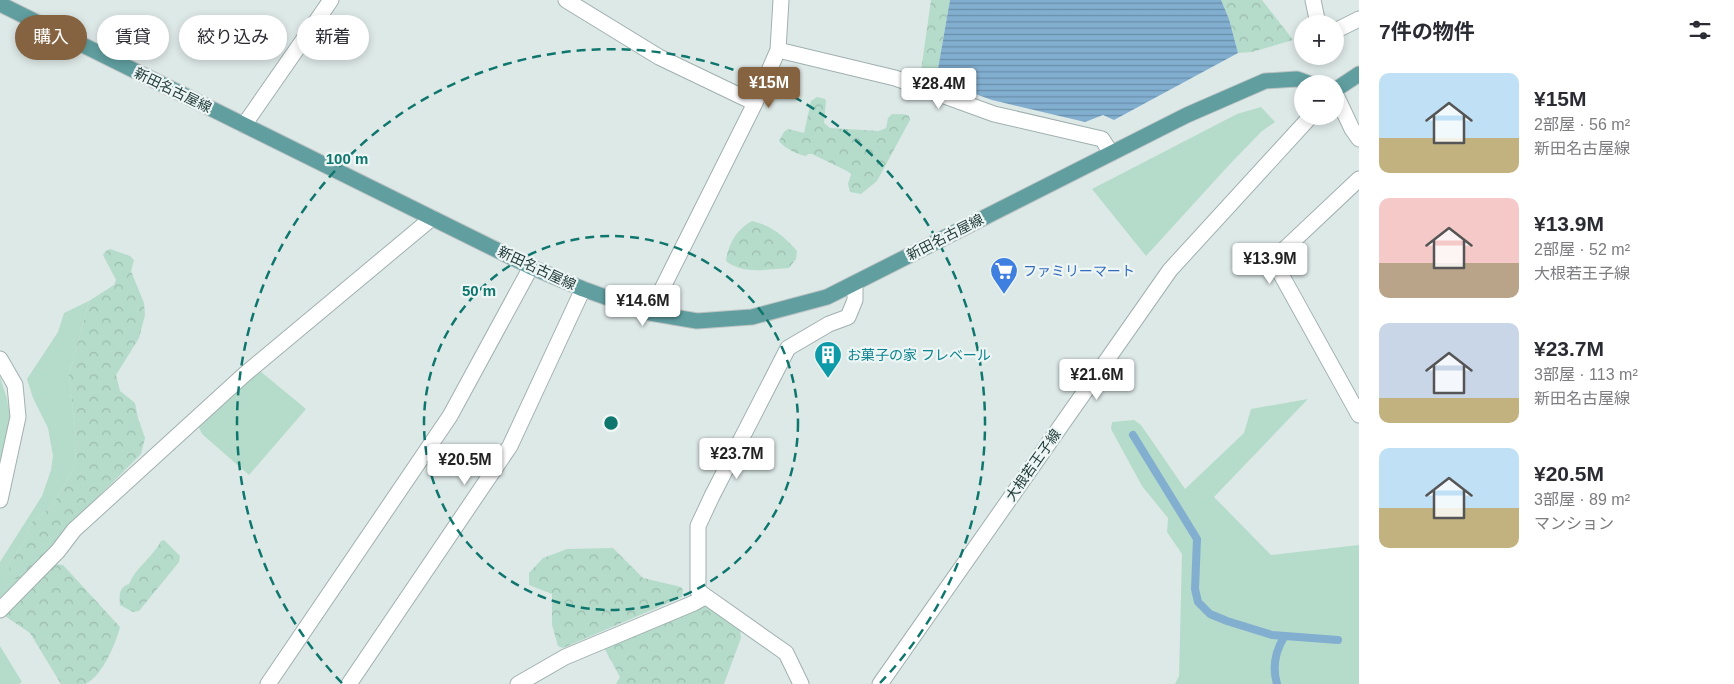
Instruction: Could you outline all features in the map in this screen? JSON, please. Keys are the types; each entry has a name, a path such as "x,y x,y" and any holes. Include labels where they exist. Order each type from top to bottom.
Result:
{"main road":[{"name":"新田名古屋線","path":"0,4 531,267 582,289 650,313 697,321 752,317 827,297 1187,115 1265,80 1294,79"},
{"path":"1344,85 1359,74"}],"street":[{"path":"244,125 331,0"},
{"path":"566,0 659,57 755,103"},
{"path":"650,313 755,103 778,50 782,0"},
{"path":"1313,0 1316,15"},
{"path":"1344,26 1359,19"},
{"path":"778,50 895,78 994,114 1102,139 1111,153"},
{"path":"1344,112 1359,139"},
{"name":"大根若王子線","path":"880,684 1170,270 1303,125"},
{"path":"1359,179 1273,260 1359,415"},
{"path":"0,610 58,551 74,530 245,374 432,218"},
{"path":"268,684 450,416 531,267"},
{"path":"801,684 786,653 698,591 698,526 788,348 829,324 848,317 855,300 855,283"},
{"path":"349,684 510,446 582,289"},
{"path":"0,359 15,385 18,417 0,500"},
{"path":"518,684 565,657 694,603 705,596"}],"green space":[{"path":"931,0 950,0 936,80 920,78"},
{"path":"1221,0 1262,0 1293,40 1252,52 1238,53 1229,19"},
{"path":"817,97 826,101 824,123 830,128 879,131 886,128 888,118 892,114 909,116 910,120 877,181 861,194 850,192 848,184 851,174 847,171 812,154 806,156 795,152 779,141 788,129 804,133 811,101"},
{"path":"1261,107 1275,122 1262,131 1229,165 1146,256 1092,189 1237,114"},
{"path":"752,221 765,225 777,232 797,251 796,259 789,268 748,270 726,261 734,238 742,228"},
{"path":"110,249 130,256 134,260 131,271 144,303 145,315 139,338 116,375 120,391 135,403 145,438 141,454 71,524 21,582 10,576 9,563 25,541 31,523 53,505 75,466 76,438 69,375 89,301 114,285 116,280 103,255"},
{"path":"89,301 69,375 76,438 75,466 53,505 31,523 25,541 9,563 21,582 0,604 0,562 42,496 51,470 53,456 48,428 33,398 27,379 58,332 64,313"},
{"path":"260,371 306,409 249,475 202,434 197,423"},
{"path":"0,377 11,420 0,472"},
{"path":"1308,399 1214,497 1271,555 1359,545 1359,684 1175,684 1179,676 1182,554 1167,532 1168,518 1142,486 1111,429 1112,422 1134,420 1141,425 1185,489 1244,433 1251,409"},
{"path":"164,540 180,556 179,562 139,611 133,612 120,605 121,589 129,584 136,572 161,541"},
{"path":"613,548 643,578 681,587 683,590 682,597 563,648 558,646 552,625 552,594 529,585 529,573 543,558 567,549"},
{"path":"53,564 63,565 120,627 112,650 102,667 85,684 61,684 30,633 5,616"},
{"path":"707,603 740,629 741,638 724,684 616,684 620,677 603,646"},
{"path":"0,646 22,682 19,684 0,684"}],"water":[{"path":"950,0 1221,0 1229,19 1238,53 1114,120 1103,115 1085,122 992,100 936,80"}],"waterway":[{"path":"1133,435 1197,539 1195,589 1198,602 1210,614 1272,635 1338,640"},
{"path":"1277,684 1275,660 1278,648 1284,637"}],"place":[{"name":"ファミリーマート","path":"1004,295"},
{"name":"お菓子の家 フレベール","path":"828,379"}]}
